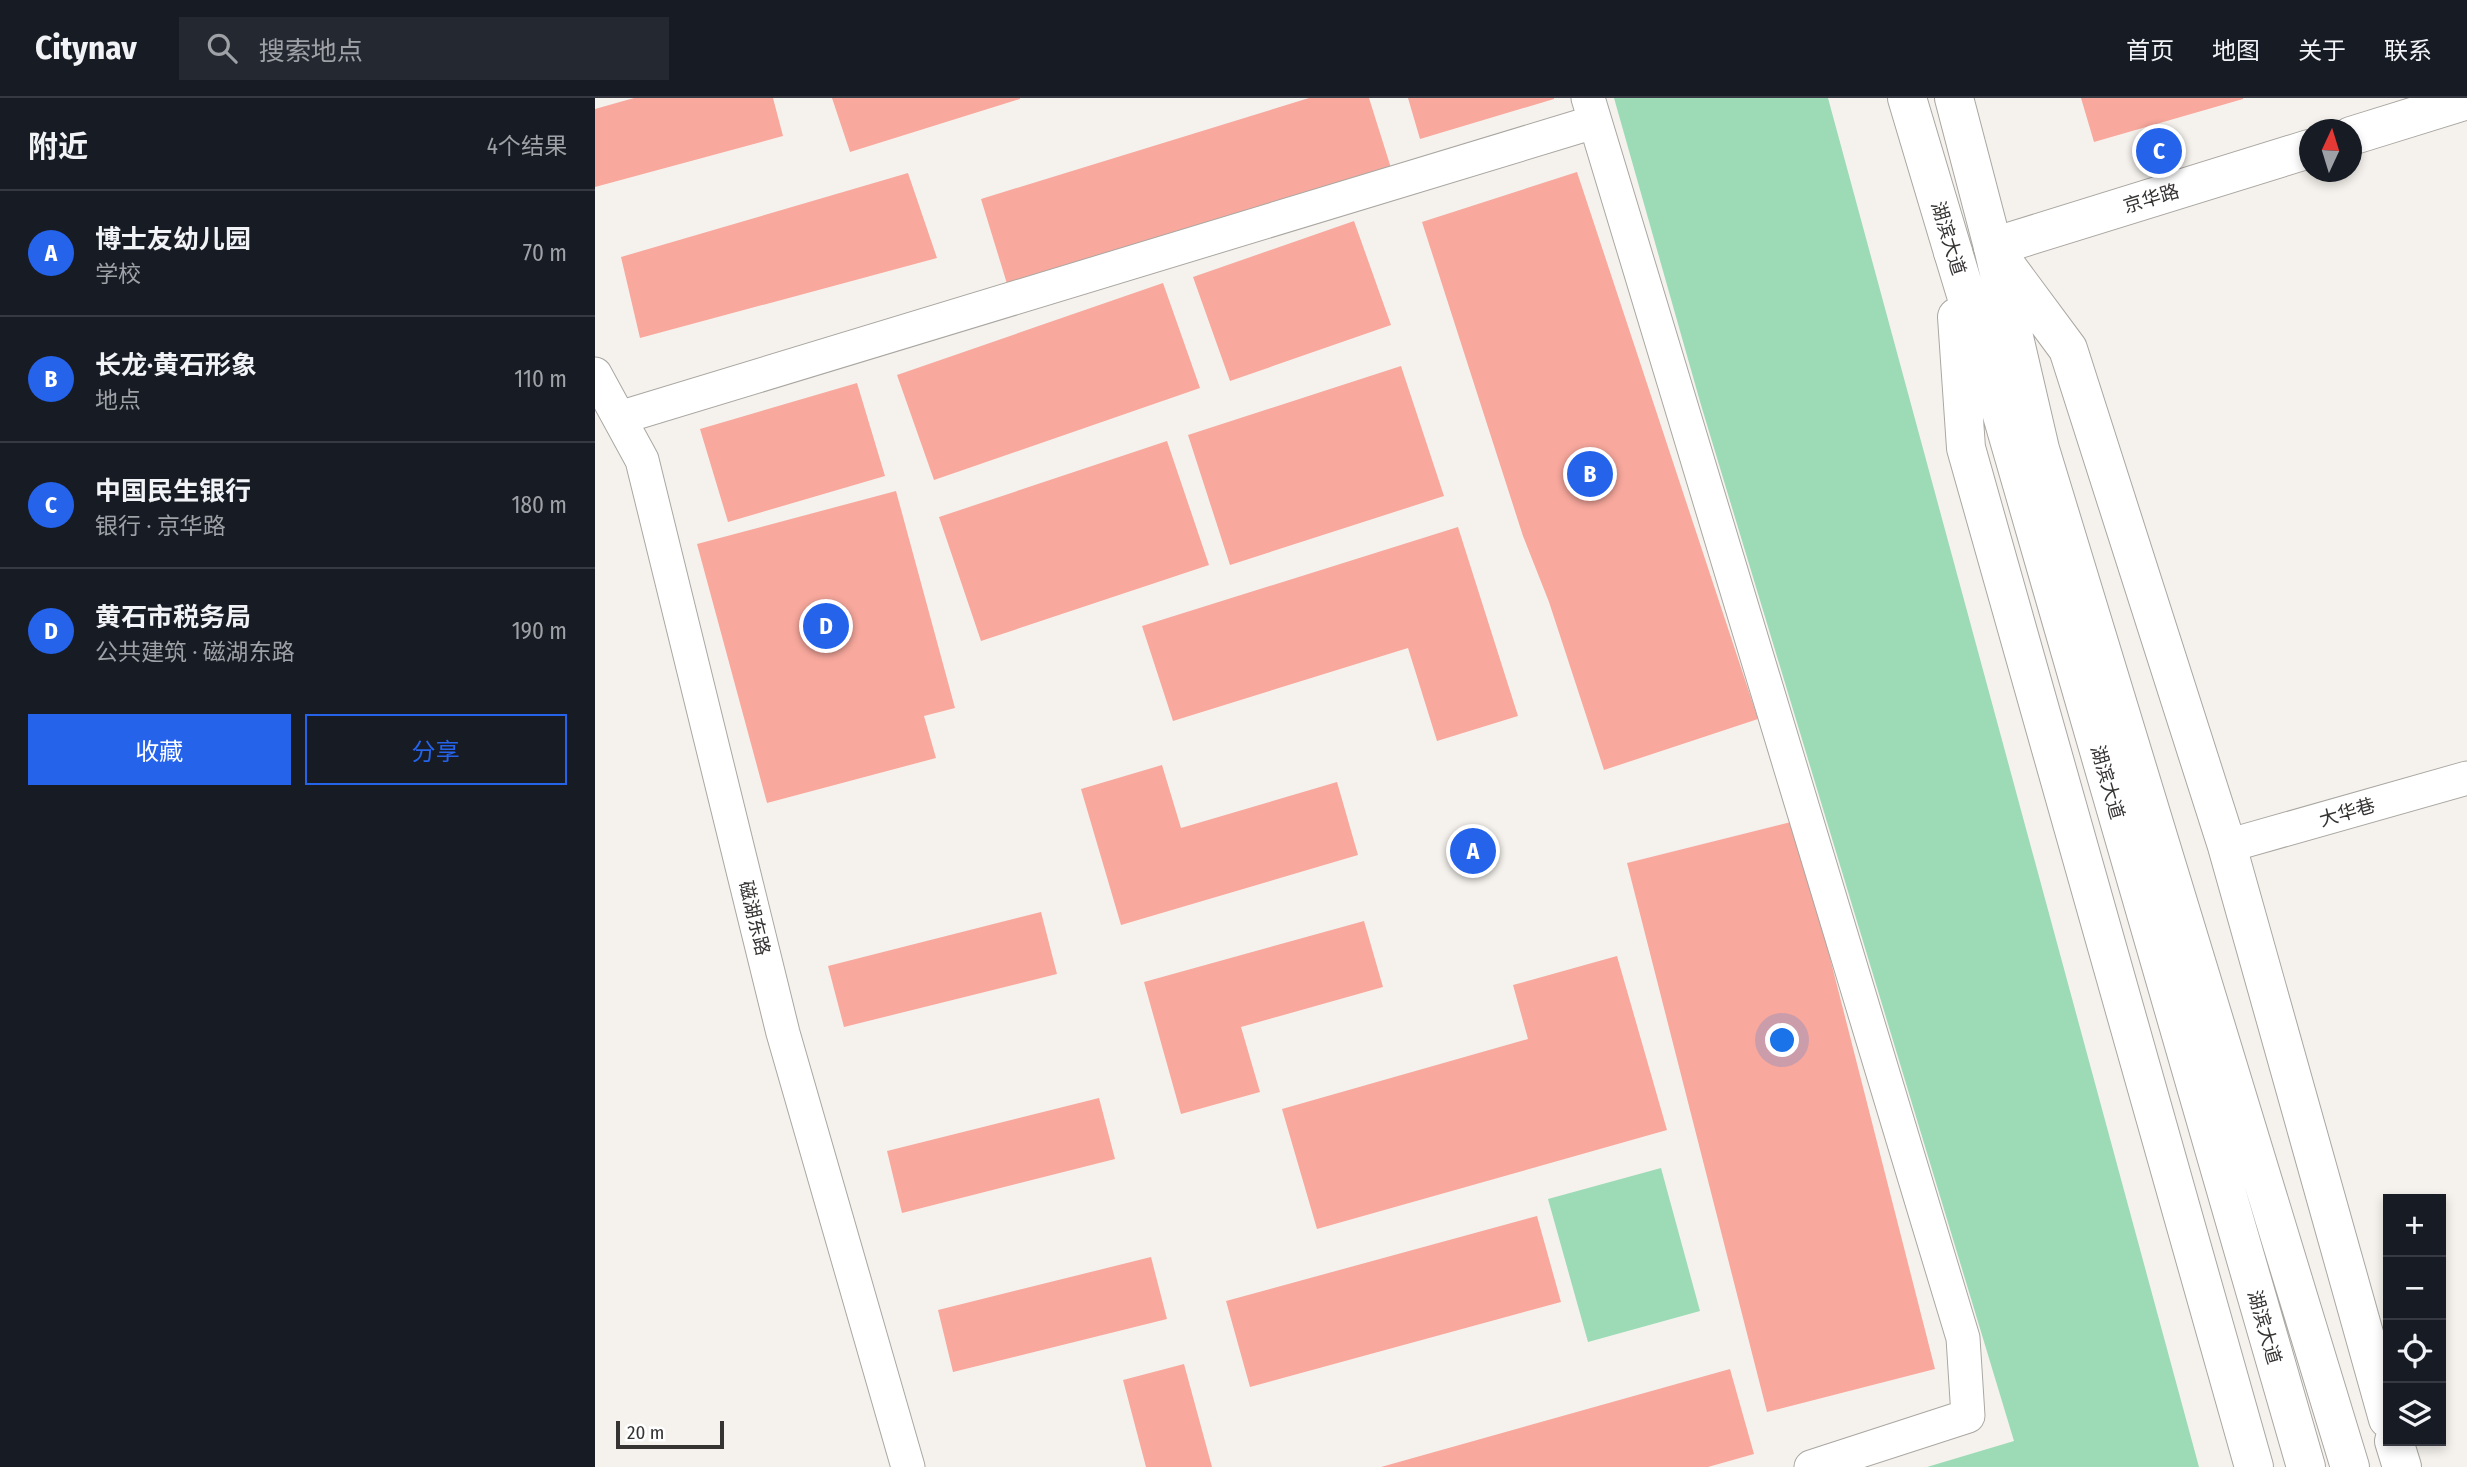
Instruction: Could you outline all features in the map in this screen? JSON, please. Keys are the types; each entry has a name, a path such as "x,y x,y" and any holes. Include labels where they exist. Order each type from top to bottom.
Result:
{"street":[{"name":"湖滨大道","path":"1907,98 1993,384 2306,1467"},
{"name":"湖滨大道","path":"1954,98 1993,247 2040,449 2350,1467"},
{"path":"2362,133 2467,100"},
{"path":"619,418 1591,110 1963,1338 1968,1416 1811,1467"},
{"name":"京华路","path":"1993,247 2299,152"},
{"path":"1993,247 2068,349 2227,846 2383,1401"},
{"path":"1953,252 1966,448 2254,1467"},
{"name":"磁湖东路","path":"595,374 642,460 783,1033 908,1467"},
{"name":"大华巷","path":"2227,846 2467,778"},
{"path":"2396,1446 2402,1467"}],"green space":[{"path":"1614,98 1828,98 2199,1467 1927,1467 2014,1441 1701,405"},
{"path":"1661,1168 1700,1311 1588,1342 1548,1199"}],"building":[{"path":"634,98 773,98 783,136 595,187 595,109"},
{"path":"832,98 1020,98 1020,99 850,152"},
{"path":"1309,98 1369,98 1391,168 1008,287 981,199"},
{"path":"1408,98 1554,98 1554,99 1420,139"},
{"path":"2081,98 2243,98 2243,99 2094,142"},
{"path":"1577,172 1758,719 1604,770 1549,602 1523,536 1422,222"},
{"path":"908,173 937,258 640,338 621,257"},
{"path":"1354,221 1391,325 1230,381 1193,277"},
{"path":"1163,283 1200,388 934,480 897,375"},
{"path":"1401,366 1444,496 1230,565 1188,435"},
{"path":"857,383 885,476 728,522 700,429"},
{"path":"1167,441 1209,565 981,641 939,517"},
{"path":"896,491 955,708 924,716 936,758 767,803 697,544"},
{"path":"1458,527 1518,716 1437,741 1408,648 1173,721 1142,626"},
{"path":"1162,765 1181,828 1337,782 1358,855 1121,925 1081,789"},
{"path":"1795,821 1935,1369 1767,1412 1627,863"},
{"path":"1041,912 1057,974 844,1027 828,966"},
{"path":"1364,921 1383,987 1241,1027 1260,1092 1181,1114 1144,982"},
{"path":"1617,956 1667,1130 1317,1229 1282,1109 1528,1039 1513,985"},
{"path":"1099,1098 1115,1159 902,1213 887,1151"},
{"path":"1537,1216 1561,1302 1250,1387 1226,1301"},
{"path":"1151,1257 1167,1319 953,1372 938,1310"},
{"path":"1184,1364 1212,1467 1146,1467 1123,1380"},
{"path":"1730,1369 1754,1454 1708,1467 1381,1467"}],"place":[{"name":"中国民生银行","path":"2159,151"},
{"name":"长龙·黄石形象","path":"1590,474"},
{"name":"黄石市税务局","path":"826,626"},
{"name":"博士友幼儿园","path":"1473,851"}]}
